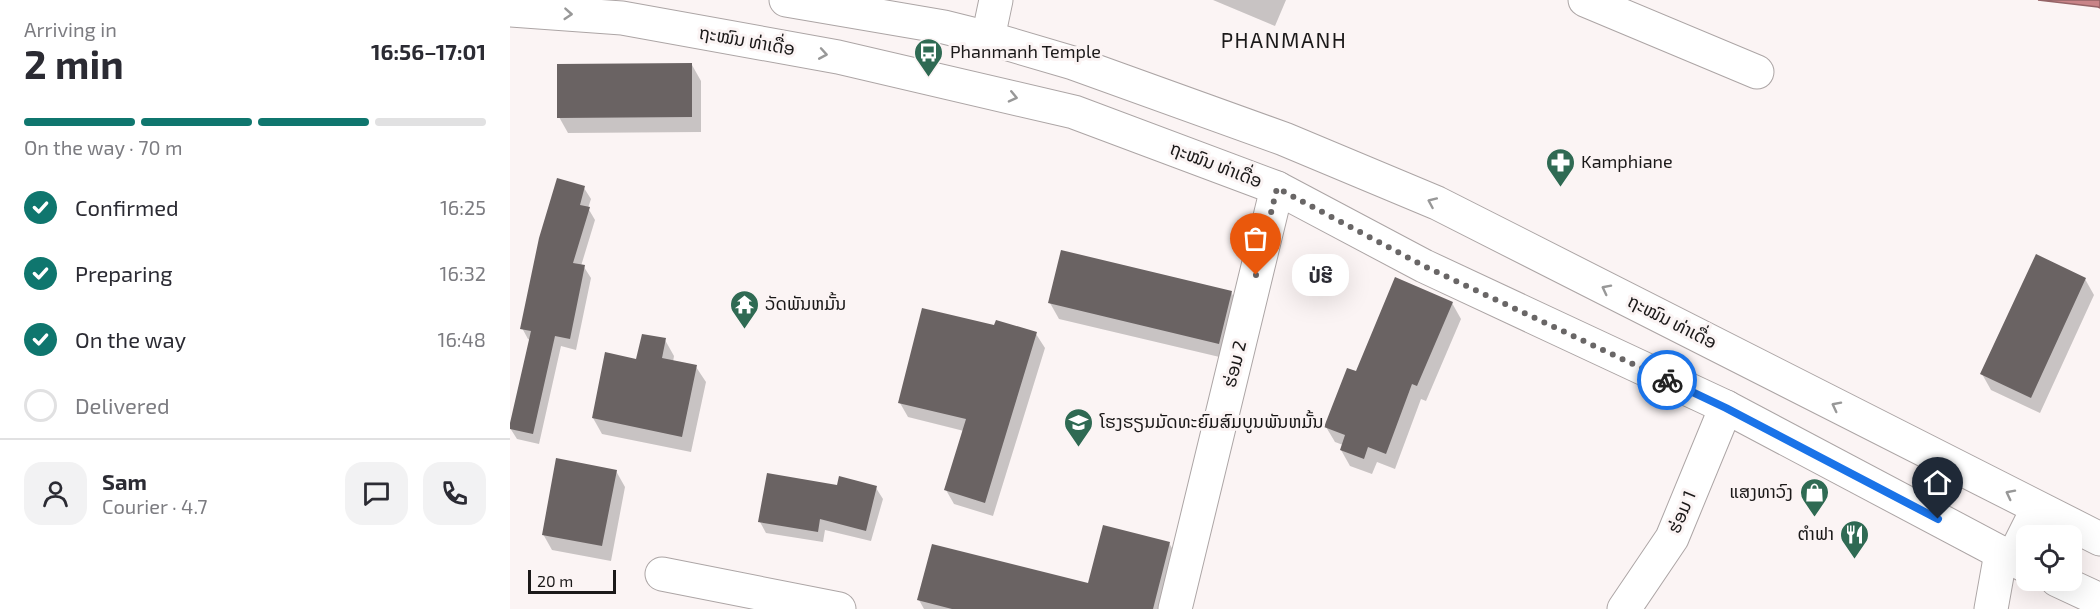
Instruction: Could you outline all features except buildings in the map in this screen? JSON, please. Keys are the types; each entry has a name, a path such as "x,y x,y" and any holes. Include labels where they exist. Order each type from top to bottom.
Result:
{"main road":[{"name":"ຖະໝົນ ທ່າເດື່ອ","path":"786,0 944,27 988,38 1073,63 1284,139 1437,203 2100,539"},
{"path":"988,38 996,0"},
{"path":"1585,0 1757,72"},
{"name":"ຖະໝົນ ທ່າເດື່ອ","path":"510,10 622,18 838,57 1074,112 1277,188 1424,266 1726,408 2013,560"},
{"name":"ຮ່ອມ 2","path":"1175,609 1277,188"},
{"name":"ຮ່ອມ 1","path":"1624,609 1672,538 1726,408"},
{"path":"1991,609 2038,508"},
{"path":"662,574 839,609"},
{"path":"2081,591 2100,600"}],"shaded area":[{"path":"2038,0 2100,0 2100,8 2098,7"}],"way so far":[{"path":"1256,275 1277,188 1424,266 1667,380"}],"place":[{"name":"Phanmanh Temple","path":"929,78"},
{"name":"Kamphiane","path":"1560,188"},
{"name":"ປ່ຮີ","path":"1256,275"},
{"name":"ວັດພັນຫມັ້ນ","path":"744,330"},
{"name":"ໂຮງຮຽນມັດທະຍົມສົມບູນພັນຫມັ້ນ","path":"1079,448"},
{"name":"ແສງທາວົງ","path":"1814,518"},
{"name":"ຕຳຟາ","path":"1855,560"}],"district":[{"name":"PHANMANH","path":"1284,41"}],"route":[{"path":"1667,380 1726,408 1938,519"}]}
